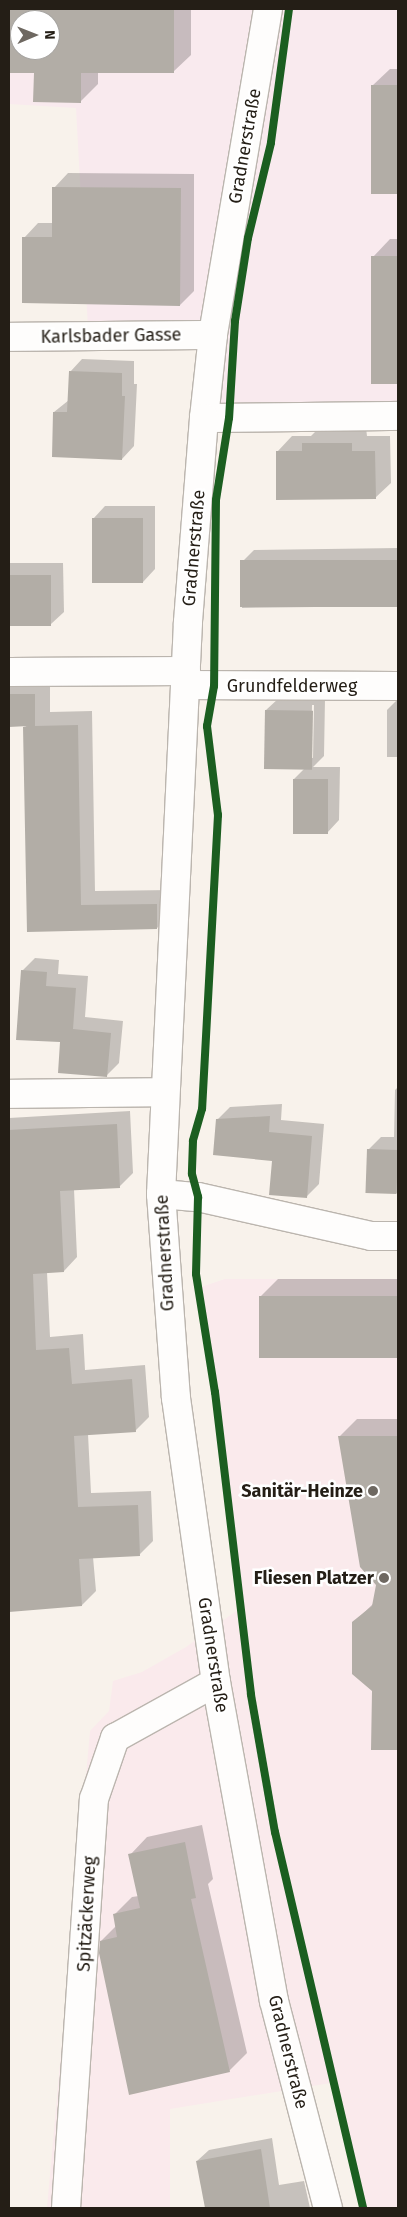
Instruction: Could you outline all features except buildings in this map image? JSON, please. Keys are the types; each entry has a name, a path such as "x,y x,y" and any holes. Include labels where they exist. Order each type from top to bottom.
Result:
{"main road":[{"name":"Gradnerstraße","path":"268,9 213,335 204,418 186,678 165,1092 162,1194 176,1398 216,1682 274,2001 328,2208"},
{"name":"Karlsbader Gasse","path":"9,337 213,335"},
{"path":"204,418 398,416"},
{"name":"Grundfelderweg","path":"9,672 398,686"},
{"path":"9,1094 165,1092"},
{"path":"162,1194 198,1197 370,1236 398,1236"},
{"name":"Spitzäckerweg","path":"66,2208 94,1799 114,1738 216,1682"}],"shaded area":[{"path":"9,9 398,9 398,429 199,429 209,339 88,328 76,108 9,104"},
{"path":"225,1279 398,1279 398,2208 363,2208 331,2083 170,2109 170,2208 47,2208 90,1731 109,1711 113,1681 142,1672 186,1647 239,1609 215,1392 198,1288"}],"cycle path":[{"path":"289,9 271,143 248,238 235,321 229,418 216,500 214,686 207,726 218,815 202,1109 193,1141 192,1174 198,1197 196,1274 215,1392 251,1695 275,1832 363,2208"}],"place":[{"name":"Sanitär-Heinze","path":"373,1491"},
{"name":"Fliesen Platzer","path":"384,1578"}]}
